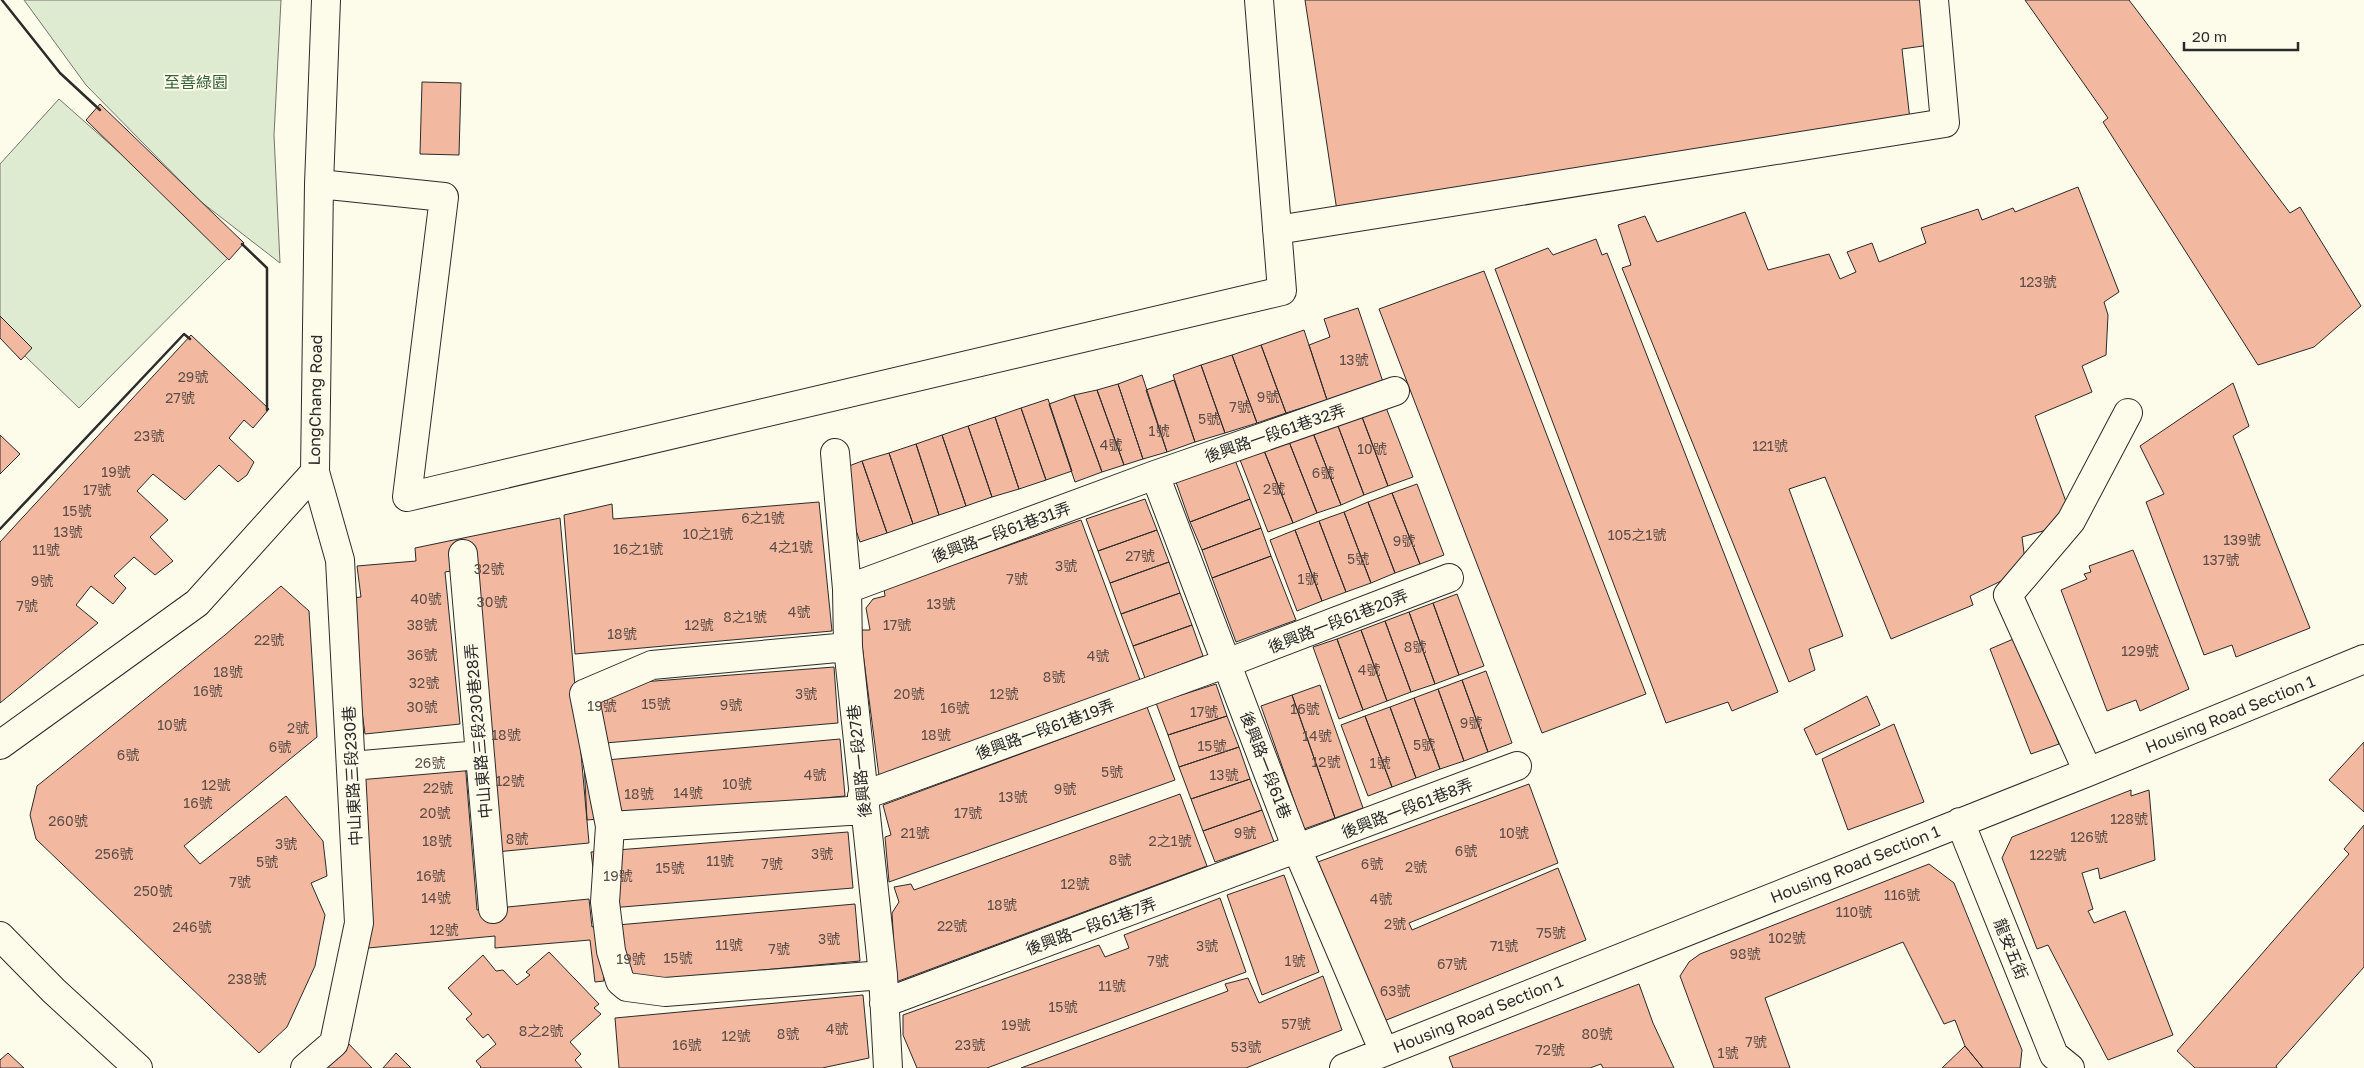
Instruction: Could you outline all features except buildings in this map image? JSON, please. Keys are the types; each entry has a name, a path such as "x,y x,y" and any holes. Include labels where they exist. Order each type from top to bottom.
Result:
{"street":[{"name":"LongChang Road","path":"0,745 196,603 315,472 319,184 326,0"},
{"path":"319,184 444,197 407,496 1282,291 1258,0"},
{"path":"1277,230 1945,122 1934,0"},
{"name":"後興路一段61巷32弄","path":"1155,475 1395,391"},
{"path":"2088,772 2008,595 2071,521 2128,413"},
{"name":"後興路一段27巷","path":"835,453 847,589 848,647 863,803 883,975 888,1068"},
{"name":"中山東路三段230巷","path":"305,1068 334,1043 360,923 340,560 315,472"},
{"name":"後興路一段61巷31弄","path":"847,589 1155,475"},
{"name":"後興路一段61巷","path":"1155,475 1297,849 1384,1052"},
{"name":"中山東路三段230巷28弄","path":"463,554 492,909"},
{"name":"後興路一段61巷20弄","path":"1227,663 1449,578"},
{"path":"848,647 652,665 584,694 610,826 606,902 608,932 611,951 620,981 627,987 665,992 883,975"},
{"name":"Housing Road Section 1","path":"1344,1068 2088,772 2364,659"},
{"name":"後興路一段61巷19弄","path":"610,826 863,803 1227,663"},
{"path":"351,766 480,755"},
{"name":"後興路一段61巷8弄","path":"1297,849 1517,766"},
{"name":"龍安五街","path":"1960,822 2058,1064"},
{"name":"後興路一段61巷7弄","path":"884,1003 1297,849"},
{"path":"0,936 54,991 138,1068"}],"green space":[{"name":"至善綠園","path":"24,0 281,0 274,135 280,263 200,201 86,85"},
{"path":"59,99 233,253 79,408 0,332 0,164"}],"wall":[{"path":"2,0 60,73 100,110"},
{"path":"242,244 267,268 267,410"},
{"path":"0,529 184,334 190,339"}]}
